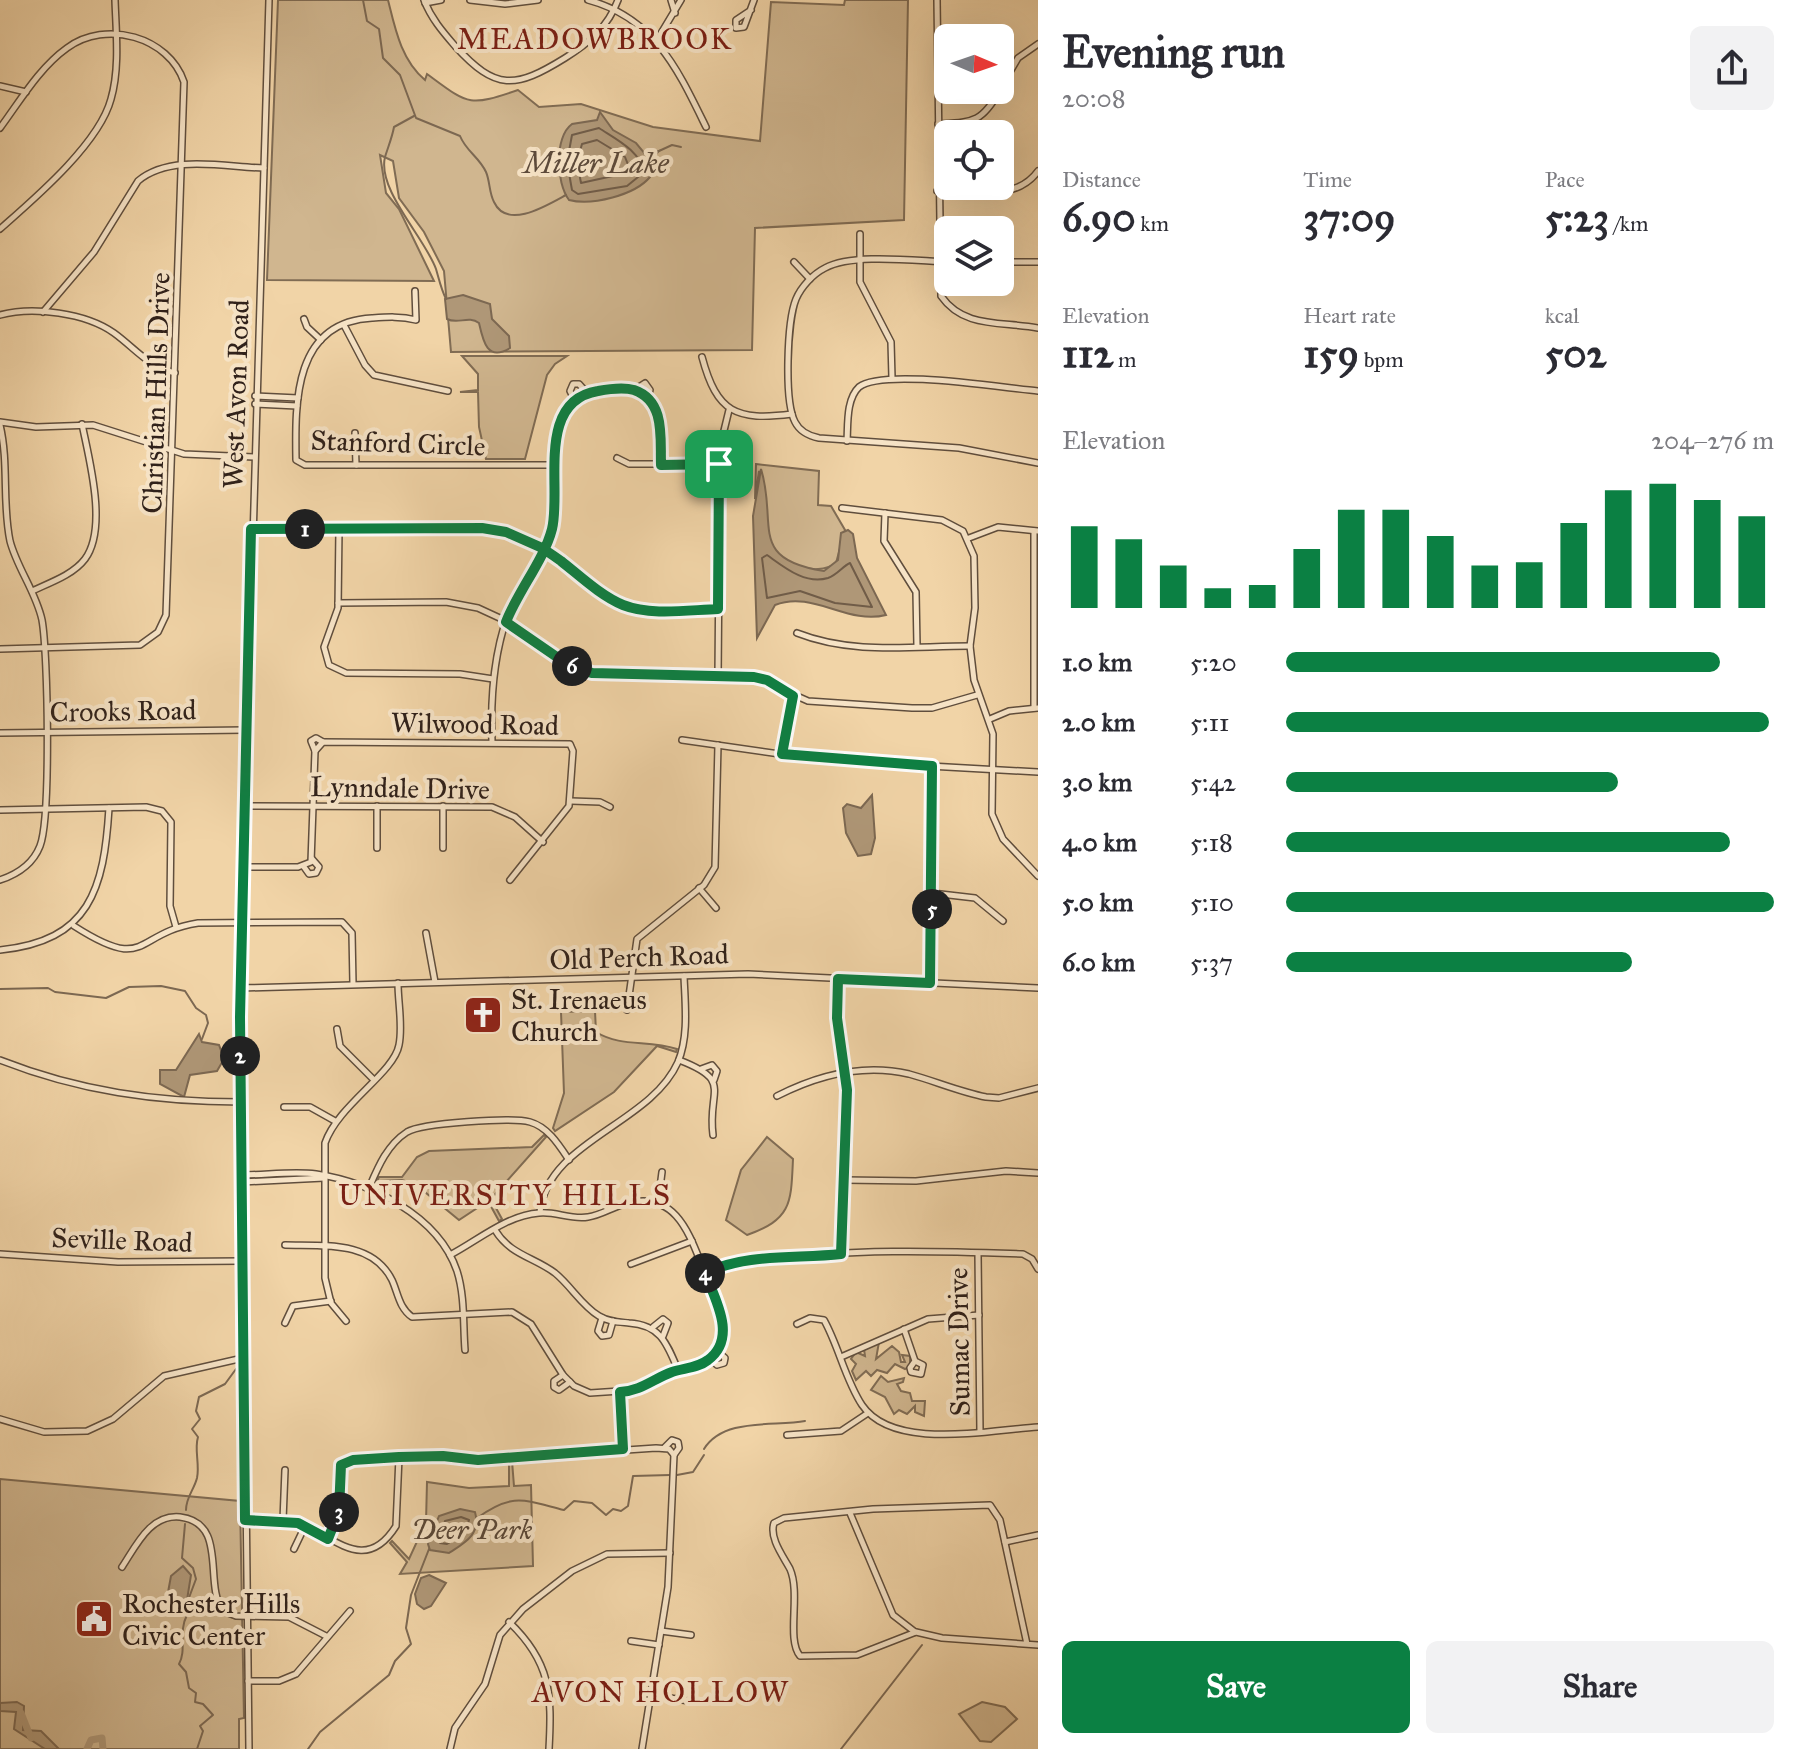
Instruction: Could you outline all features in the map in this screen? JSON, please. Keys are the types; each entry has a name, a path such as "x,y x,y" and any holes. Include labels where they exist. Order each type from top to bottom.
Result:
{"street":[{"path":"0,229 47,185 103,118 114,84 115,0"},
{"name":"West Avon Road","path":"249,1749 241,922 269,0"},
{"path":"441,0 425,1 435,22 474,66 495,79 514,82 538,75 588,43 618,0"},
{"path":"470,0 505,4 538,0"},
{"path":"588,0 615,8 657,40 706,127"},
{"path":"671,0 676,14"},
{"path":"657,40 676,14 681,0"},
{"path":"751,10 754,0"},
{"path":"937,0 938,120"},
{"path":"0,128 53,60 71,45 116,35"},
{"name":"Christian Hills Drive","path":"0,649 130,646 147,641 158,632 168,604 185,97 176,62 149,41 116,35"},
{"path":"1014,65 1018,58 1038,44"},
{"path":"0,86 27,93"},
{"path":"976,120 993,104"},
{"path":"43,312 94,252 138,181 157,169 184,166 264,168"},
{"path":"1014,188 1024,185 1038,173"},
{"path":"860,234 858,261 862,289 891,342 892,378"},
{"path":"934,262 858,261 826,267 810,279 797,296 792,314 789,395 797,426 809,436 973,449 1038,463"},
{"path":"794,262 810,279"},
{"path":"1014,262 1038,262"},
{"name":"Stanford Circle","path":"415,291 416,320 363,318 344,325 321,340 304,366 298,398 299,463 552,465"},
{"path":"941,296 952,311 971,320 1038,328"},
{"path":"0,315 43,312 106,328 151,365 175,373"},
{"path":"304,319 307,327 321,340"},
{"path":"344,325 360,358 374,375 448,391"},
{"path":"702,357 714,394 729,410 758,416 792,414"},
{"path":"847,441 851,401 856,390 871,381 892,378 1038,391"},
{"path":"492,741 493,679 506,622 520,587 543,549 553,525 552,465 556,441 575,401 587,393 634,390 645,383 650,390 647,398"},
{"path":"575,401 570,391 573,384 579,384 587,393"},
{"path":"634,390 647,398 660,419 661,465"},
{"name":"Stanford Circle","path":"255,396 298,398"},
{"name":"Stanford Circle","path":"255,404 297,406"},
{"path":"718,676 719,464 721,433 729,410"},
{"path":"0,880 30,863 40,846 46,732 42,618 10,540 6,457 0,424 36,427 82,424 107,428 174,452 254,457"},
{"path":"32,591 73,570 84,561 91,545 95,492 82,424"},
{"path":"355,433 356,465"},
{"path":"617,458 629,464 719,464"},
{"path":"842,508 942,520 954,524 969,538 974,556 975,597 970,646 977,695 990,719 993,734 995,823 1012,850 1038,876"},
{"path":"885,513 884,541 916,592 917,646"},
{"path":"969,538 998,527 1036,531 1036,708 1009,711 990,719"},
{"path":"251,529 482,528 520,536 622,604 647,609 718,609"},
{"path":"339,529 338,603 324,647 329,665 336,671 460,674 493,679"},
{"path":"338,603 446,602 478,608 506,622 567,664 592,673 763,678 793,696 818,703 932,708 977,695"},
{"path":"797,633 845,648 970,646"},
{"path":"782,754 793,696"},
{"name":"Crooks Road","path":"0,733 246,730"},
{"name":"Wilwood Road","path":"312,859 315,751 311,741 316,738 323,742 570,744 573,751 571,801"},
{"path":"682,740 782,754 1038,772"},
{"path":"627,1010 637,939 711,875 717,856 718,745"},
{"path":"930,983 932,766"},
{"path":"510,880 543,842 571,801 600,802 610,807"},
{"name":"Lynndale Drive","path":"245,806 492,807 507,811 543,842"},
{"path":"377,806 377,848"},
{"path":"443,806 443,848"},
{"path":"0,950 43,940 74,926 98,881 109,808"},
{"path":"0,810 155,808 168,815 172,833 170,906 176,927"},
{"path":"243,867 303,866 312,859 319,867 316,873 309,874 303,866"},
{"path":"699,888 716,908"},
{"path":"932,893 975,898 1003,921"},
{"path":"74,926 108,946 130,950 156,940 176,927 241,922 342,922 352,933 353,984"},
{"path":"426,933 435,982"},
{"name":"Old Perch Road","path":"241,988 748,974 1038,988"},
{"path":"540,1212 547,1182 569,1160 664,1085 679,1060 685,1022 684,976"},
{"path":"838,979 837,1018 845,1072 841,1254"},
{"path":"346,1321 331,1301 325,1278 325,1143 335,1121 389,1065 399,1045 398,983"},
{"path":"337,1029 340,1046 373,1079"},
{"path":"0,1060 49,1078 124,1096 160,1101 241,1102"},
{"path":"679,1060 701,1069 714,1081 717,1091 712,1114 713,1135"},
{"path":"777,1096 821,1077 845,1072 896,1071 986,1097 999,1098 1038,1088"},
{"path":"284,1107 310,1107 335,1121"},
{"path":"369,1188 392,1145 409,1131 428,1125 529,1121 547,1131 569,1160"},
{"path":"843,1180 916,1181 1006,1171 1038,1173"},
{"path":"658,1203 662,1172"},
{"path":"242,1178 319,1174 369,1188 413,1216 450,1255 458,1274 465,1350"},
{"path":"285,1245 350,1248 378,1262 389,1274 403,1309 412,1317 503,1311 526,1318 563,1375 590,1393 645,1387 678,1370 710,1359 723,1335 722,1318 692,1241 678,1214 658,1203 630,1202 586,1218 540,1212 514,1219 450,1255"},
{"path":"495,1230 517,1254 558,1275 602,1318 652,1328 663,1336 678,1370"},
{"path":"631,1264 692,1241"},
{"name":"Seville Road","path":"0,1254 118,1262 242,1261"},
{"path":"705,1273 724,1265 795,1255 841,1254 1023,1254 1032,1259 1038,1269"},
{"name":"Sumac Drive","path":"978,1254 980,1431"},
{"path":"285,1323 293,1306 331,1301"},
{"path":"841,1357 938,1317 979,1315"},
{"path":"602,1318 598,1331 602,1336 609,1335 613,1321"},
{"path":"797,1324 810,1318 824,1320 868,1413 900,1432 1038,1427"},
{"path":"652,1328 663,1319 668,1323 663,1336"},
{"path":"904,1329 915,1361"},
{"path":"710,1359 717,1365 724,1363 717,1351"},
{"path":"0,1419 44,1432 87,1431 113,1419 164,1376 243,1358"},
{"path":"563,1375 554,1381 554,1387 559,1390 570,1382"},
{"path":"620,1392 623,1449"},
{"path":"787,1435 841,1431 868,1413"},
{"path":"642,1749 661,1631 670,1553 674,1455 679,1448 678,1442 672,1440 664,1448"},
{"path":"328,1539 339,1511 343,1462 443,1456 478,1460 664,1448 674,1455"},
{"path":"245,1520 283,1520 305,1526 342,1547 360,1550 387,1538 398,1515 399,1457"},
{"path":"283,1520 285,1470"},
{"path":"916,1632 857,1655 797,1654 795,1586 773,1534 774,1523 784,1518 990,1505 997,1511 1027,1644"},
{"path":"850,1513 893,1615 916,1632 942,1638 1038,1645"},
{"path":"122,1567 152,1525 170,1518 188,1519 200,1527 210,1541 220,1608 229,1615 289,1617 326,1636"},
{"path":"294,1549 305,1526"},
{"path":"1005,1542 1038,1535"},
{"path":"450,1749 455,1728 481,1692 500,1635 509,1622 558,1581 589,1562 625,1552 670,1553"},
{"path":"248,1681 279,1681 296,1674 350,1611"},
{"path":"509,1622 534,1649 545,1670 550,1707 549,1749"},
{"path":"661,1631 691,1635"},
{"path":"631,1641 659,1645"},
{"path":"651,1695 689,1701"}],"green space":[{"path":"278,0 388,0 400,43 417,72 425,80 427,74 452,92 470,100 489,99 518,90 539,107 581,104 653,127 760,141 771,2 844,5 845,0 908,0 904,220 755,228 752,350 451,352 444,271 424,232 399,198 393,161 380,155 386,193 399,209 434,281 267,280"},
{"path":"462,356 567,356 555,364 547,375 525,459 486,459 479,427 478,392 460,392 478,390 478,374"},
{"path":"756,464 819,471 818,505 831,506 845,530 836,563 808,569 788,562 773,548 767,531 759,471 755,499"},
{"name":"UNIVERSITY HILLS","path":"595,1011 596,1032 616,1040 666,1046 677,1049 676,1052 657,1046 614,1092 555,1131 553,1128 564,1093 561,1012"},
{"name":"UNIVERSITY HILLS","path":"544,1135 546,1137 491,1199 502,1219 499,1221 488,1201 459,1220 415,1184 402,1180 377,1181 379,1177 402,1177 417,1157 429,1151 532,1147"},
{"path":"767,1137 793,1159 789,1198 781,1216 747,1235 726,1220 741,1170"},
{"path":"879,1342 876,1359 892,1346 899,1352 901,1362 905,1362 902,1355 910,1356 910,1366 905,1369 895,1364 887,1373 877,1370 871,1376 866,1371 856,1380 852,1371 856,1364 851,1359 856,1352 865,1356 864,1349"},
{"path":"881,1376 888,1382 904,1378 897,1384 901,1391 910,1393 912,1401 925,1401 924,1416 915,1412 915,1406 907,1414 899,1410 894,1414 885,1397 871,1390"},
{"name":"Deer Park","path":"509,1461 512,1461 514,1486 531,1485 533,1566 400,1574 407,1562 390,1543 392,1541 409,1559 426,1522 427,1482 469,1488 509,1486"},
{"path":"0,1479 240,1501 244,1718 239,1719 239,1749 0,1749"},
{"path":"982,1702 1005,1707 1017,1719 991,1742 980,1741 959,1714"}],"water":[{"name":"Miller Lake","path":"600,112 613,130 636,143 645,154 659,151 651,159 650,177 634,189 612,198 569,200 559,172 562,139 572,124 597,120"},
{"path":"463,295 490,304 492,319 509,336 510,348 496,353 491,351 487,348 479,323 447,319 445,299"},
{"path":"761,469 770,536 775,548 784,558 824,571 838,560 841,533 848,530 853,534 857,558 886,615 858,616 817,604 789,602 775,605 757,638 753,516"},
{"path":"872,795 875,838 871,854 858,856 846,833 843,808 847,804 861,808"},
{"path":"199,1034 202,1042 219,1045 224,1059 217,1071 190,1075 184,1097 160,1084 160,1070 176,1070"},
{"path":"460,1509 475,1512 476,1526 471,1537 449,1553 430,1550 428,1544 439,1516"},
{"path":"183,1566 191,1575 187,1600 166,1603 171,1576"},
{"path":"429,1575 446,1583 431,1606 424,1609 417,1604 415,1594 421,1578"},
{"path":"17,1702 24,1706 23,1730 41,1731 59,1749 45,1749 14,1729 16,1712 0,1711 0,1703"}],"waterway":[{"path":"363,0 367,21 379,29 383,58 400,75 416,118 460,136 486,172 492,198 500,210 508,214 527,213 566,195"},
{"path":"414,116 394,127 384,170 395,199 436,269 446,299"},
{"path":"659,151 672,145 681,147"},
{"path":"0,989 48,988 55,992 106,998 129,987 161,986 185,991 196,1008 206,1015 208,1023 202,1039"},
{"path":"186,1510 198,1473 198,1437 192,1429 200,1419 196,1411 199,1397 225,1384 236,1369"},
{"path":"704,1449 713,1439 737,1428 805,1421"},
{"path":"677,1475 693,1472 704,1455"},
{"path":"477,1518 500,1504 519,1500 564,1510 574,1501 592,1503 606,1515 613,1509 621,1511 628,1506 633,1476 670,1475"},
{"path":"185,1524 182,1558 193,1568 196,1579 184,1611 187,1615 179,1664 186,1672 189,1688 196,1693 195,1702 203,1704 213,1715 200,1726 203,1731 197,1749"},
{"path":"308,1749 320,1732 389,1675 395,1661 411,1644 406,1628 411,1595 429,1549"},
{"path":"178,1604 182,1616"},
{"path":"841,1749 922,1645"},
{"path":"21,1713 31,1738"},
{"path":"87,1749 91,1740 102,1738 103,1749"}],"place":[{"name":"St. Irenaeus Church","path":"483,1015"},
{"name":"Rochester Hills Civic Center","path":"94,1619"}],"district":[{"name":"MEADOWBROOK","path":"595,39"},
{"name":"UNIVERSITY HILLS","path":"505,1195"},
{"name":"AVON HOLLOW","path":"661,1692"}],"route":[{"path":"719,464 661,465 660,419 647,398 634,390 623,389 583,394 573,402 566,414 553,449 553,525 550,536 543,549 520,587 506,622 567,664 592,673 754,677 767,680 793,696 782,754 822,760 932,766 930,983 838,979 837,1018 847,1090 841,1254 795,1255 724,1265 705,1273 722,1318 723,1335 717,1351 700,1364 668,1374 645,1387 620,1392 623,1449 478,1460 434,1455 353,1460 341,1465 339,1511 328,1539 298,1523 245,1520 240,1017 251,529 494,529 520,536 540,547 543,549 553,555 611,599 633,608 718,609 719,464"}]}
